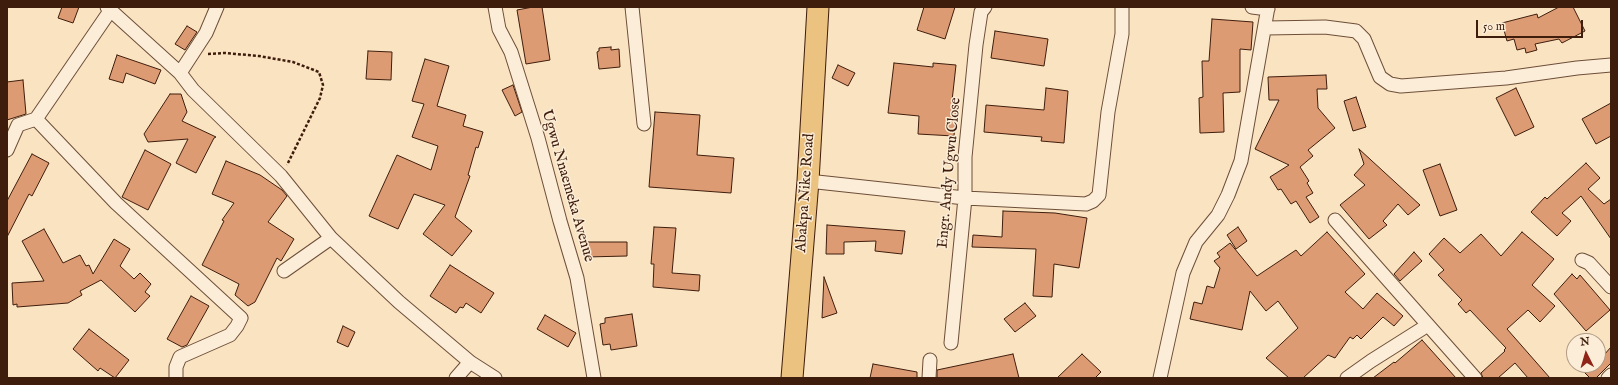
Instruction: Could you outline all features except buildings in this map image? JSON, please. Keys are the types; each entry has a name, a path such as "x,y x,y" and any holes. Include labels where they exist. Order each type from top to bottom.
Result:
{"main road":[{"name":"Abakpa Nike Road","path":"792,378 808,180 818,7"}],"street":[{"path":"180,73 206,33 217,7"},
{"name":"Ugwu Nnaemeka Avenue","path":"495,7 499,29 510,52 538,138 577,278 594,378"},
{"path":"632,7 644,124"},
{"name":"Engr. Andy Ugwu Close","path":"951,343 965,198 965,157 976,45 981,12 985,7"},
{"path":"808,180 965,198 1086,204 1099,195 1108,112 1122,34 1122,7"},
{"path":"1160,378 1183,273 1196,242 1218,215 1228,195 1241,161 1266,28 1268,8 1252,7"},
{"path":"7,150 12,128 36,119 108,9 180,73 193,90 281,176 331,238 399,302 470,362 495,378"},
{"path":"1266,28 1325,27 1356,31 1364,39 1380,77 1390,84 1401,86 1506,78 1577,68 1611,65"},
{"path":"36,119 116,203 241,318 230,335 180,357 176,367 176,378"},
{"path":"1335,220 1475,378"},
{"path":"284,271 331,238"},
{"path":"1582,260 1589,263 1611,287"},
{"path":"1347,378 1428,325"},
{"path":"928,378 930,360"},
{"path":"456,378 470,362"},
{"path":"1608,378 1611,375"}],"path":[{"path":"192,55 225,53 259,56 294,62 319,72 323,85 320,98 281,176"}]}
